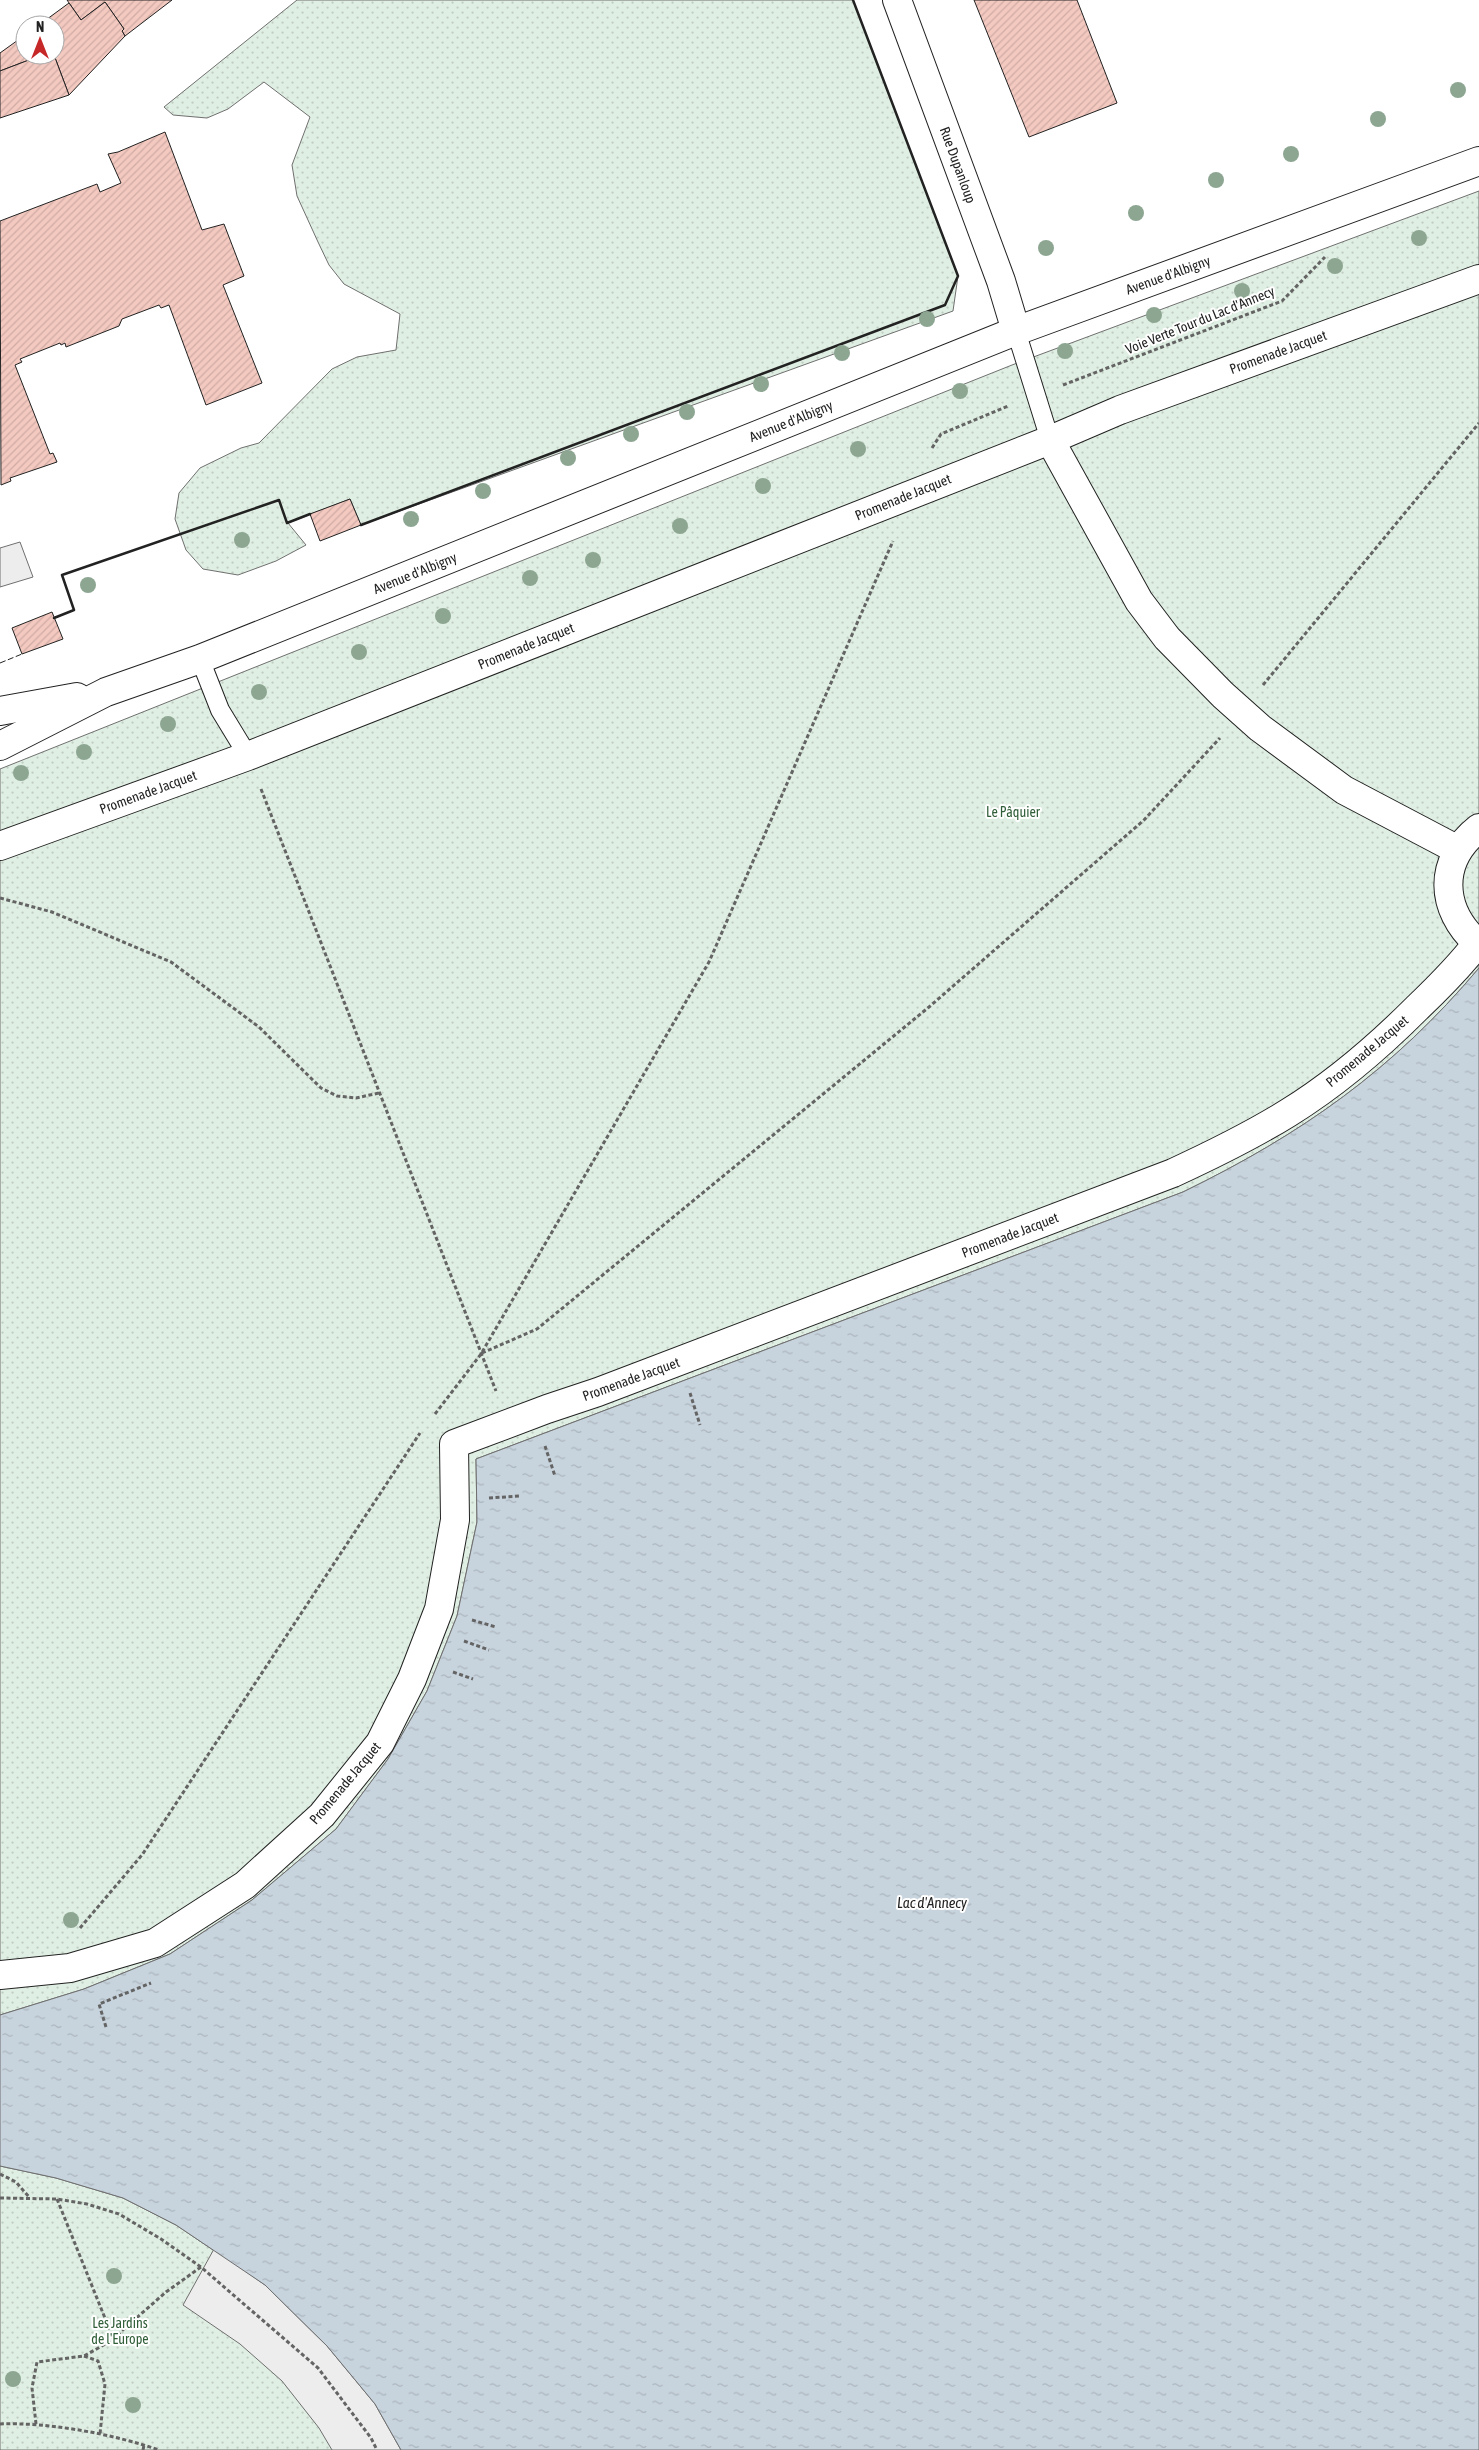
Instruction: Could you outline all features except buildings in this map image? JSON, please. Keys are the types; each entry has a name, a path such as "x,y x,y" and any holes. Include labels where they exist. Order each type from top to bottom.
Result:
{"street":[{"name":"Rue Dupanloup","path":"897,0 1001,281 1016,331"},
{"name":"Avenue d'Albigny","path":"0,746 106,692 200,659 1016,331 1479,161"},
{"name":"Promenade Jacquet","path":"0,846 248,756 1050,440 1120,410 1479,279"},
{"path":"1050,440 1139,600 1168,638 1260,728 1344,790 1458,850"},
{"name":"Avenue d'Albigny","path":"0,711 106,692"},
{"name":"Promenade Jacquet","path":"0,1975 70,1968 156,1943 244,1884 322,1815 380,1743 412,1678 439,1609 455,1520 454,1444 598,1392 1154,1180 1232,1146 1288,1113 1381,1043 1435,991 1478,942 1464,932 1455,917 1448,883 1451,866 1458,850 1469,836 1479,828"}],"lane":[{"path":"1016,331 1050,440"},
{"path":"200,659 220,710 248,756"}],"path":[{"name":"Voie Verte Tour du Lac d'Annecy","path":"434,1415 481,1354 710,962 914,493 927,457 941,434 1035,395 1104,371 1282,302 1328,253"},
{"path":"481,1354 537,1329 929,1007 1144,820 1243,712 1479,423"},
{"path":"248,756 509,1423"},
{"path":"0,898 52,912 171,962 259,1027 321,1088 337,1096 356,1098 379,1093"},
{"path":"78,1930 142,1855 422,1430"},
{"path":"550,1441 544,1443 555,1476"},
{"path":"485,1498 520,1496"},
{"path":"464,1617 496,1627"},
{"path":"457,1639 489,1650"},
{"path":"446,1669 473,1679"},
{"path":"0,2174 16,2182 30,2198"},
{"path":"0,2198 57,2199 87,2204 119,2214 201,2267 318,2368 371,2438 377,2450"},
{"path":"57,2199 113,2338"},
{"path":"36,2424 32,2388 37,2362 84,2356 113,2338 166,2292 201,2267"},
{"path":"84,2356 98,2361 105,2384 100,2434"},
{"path":"0,2424 36,2424 100,2434 159,2450"},
{"path":"143,2450 144,2445"}],"green space":[{"path":"297,0 853,0 958,276 953,311 361,525 350,499 288,523 306,545 276,561 238,575 203,569 186,550 175,519 179,493 200,468 241,448 259,443 332,369 357,357 396,350 400,314 344,284 329,265 297,196 292,165 310,117 264,82 228,109 207,118 173,115 164,107"},
{"name":"Le Pâquier","path":"1479,191 1479,968 1413,1038 1343,1096 1306,1123 1267,1147 1183,1192 476,1459 477,1522 457,1616 427,1691 388,1759 336,1829 252,1900 170,1954 84,1989 0,2015 0,769 1012,365"},
{"name":"Les Jardins de l'Europe","path":"0,2166 56,2178 123,2198 176,2225 265,2285 401,2450 0,2450"}],"shaded area":[{"path":"20,542 33,577 0,587 0,548"},
{"path":"214,2249 265,2285 327,2346 375,2404 401,2450 332,2450 319,2428 282,2381 240,2344 183,2305"}],"water":[{"name":"Lac d'Annecy","path":"1479,968 1479,2450 401,2450 375,2404 327,2346 265,2285 176,2225 123,2198 56,2178 0,2166 0,2015 84,1989 170,1954 252,1900 336,1829 388,1759 427,1691 457,1616 477,1522 476,1459 1183,1192 1267,1147 1306,1123 1343,1096 1413,1038"}],"fence":[{"path":"0,663 22,654"}],"wall":[{"path":"361,525 945,305 958,276 853,0"},
{"path":"54,618 74,610 62,575 279,500 287,523 310,514"}]}
